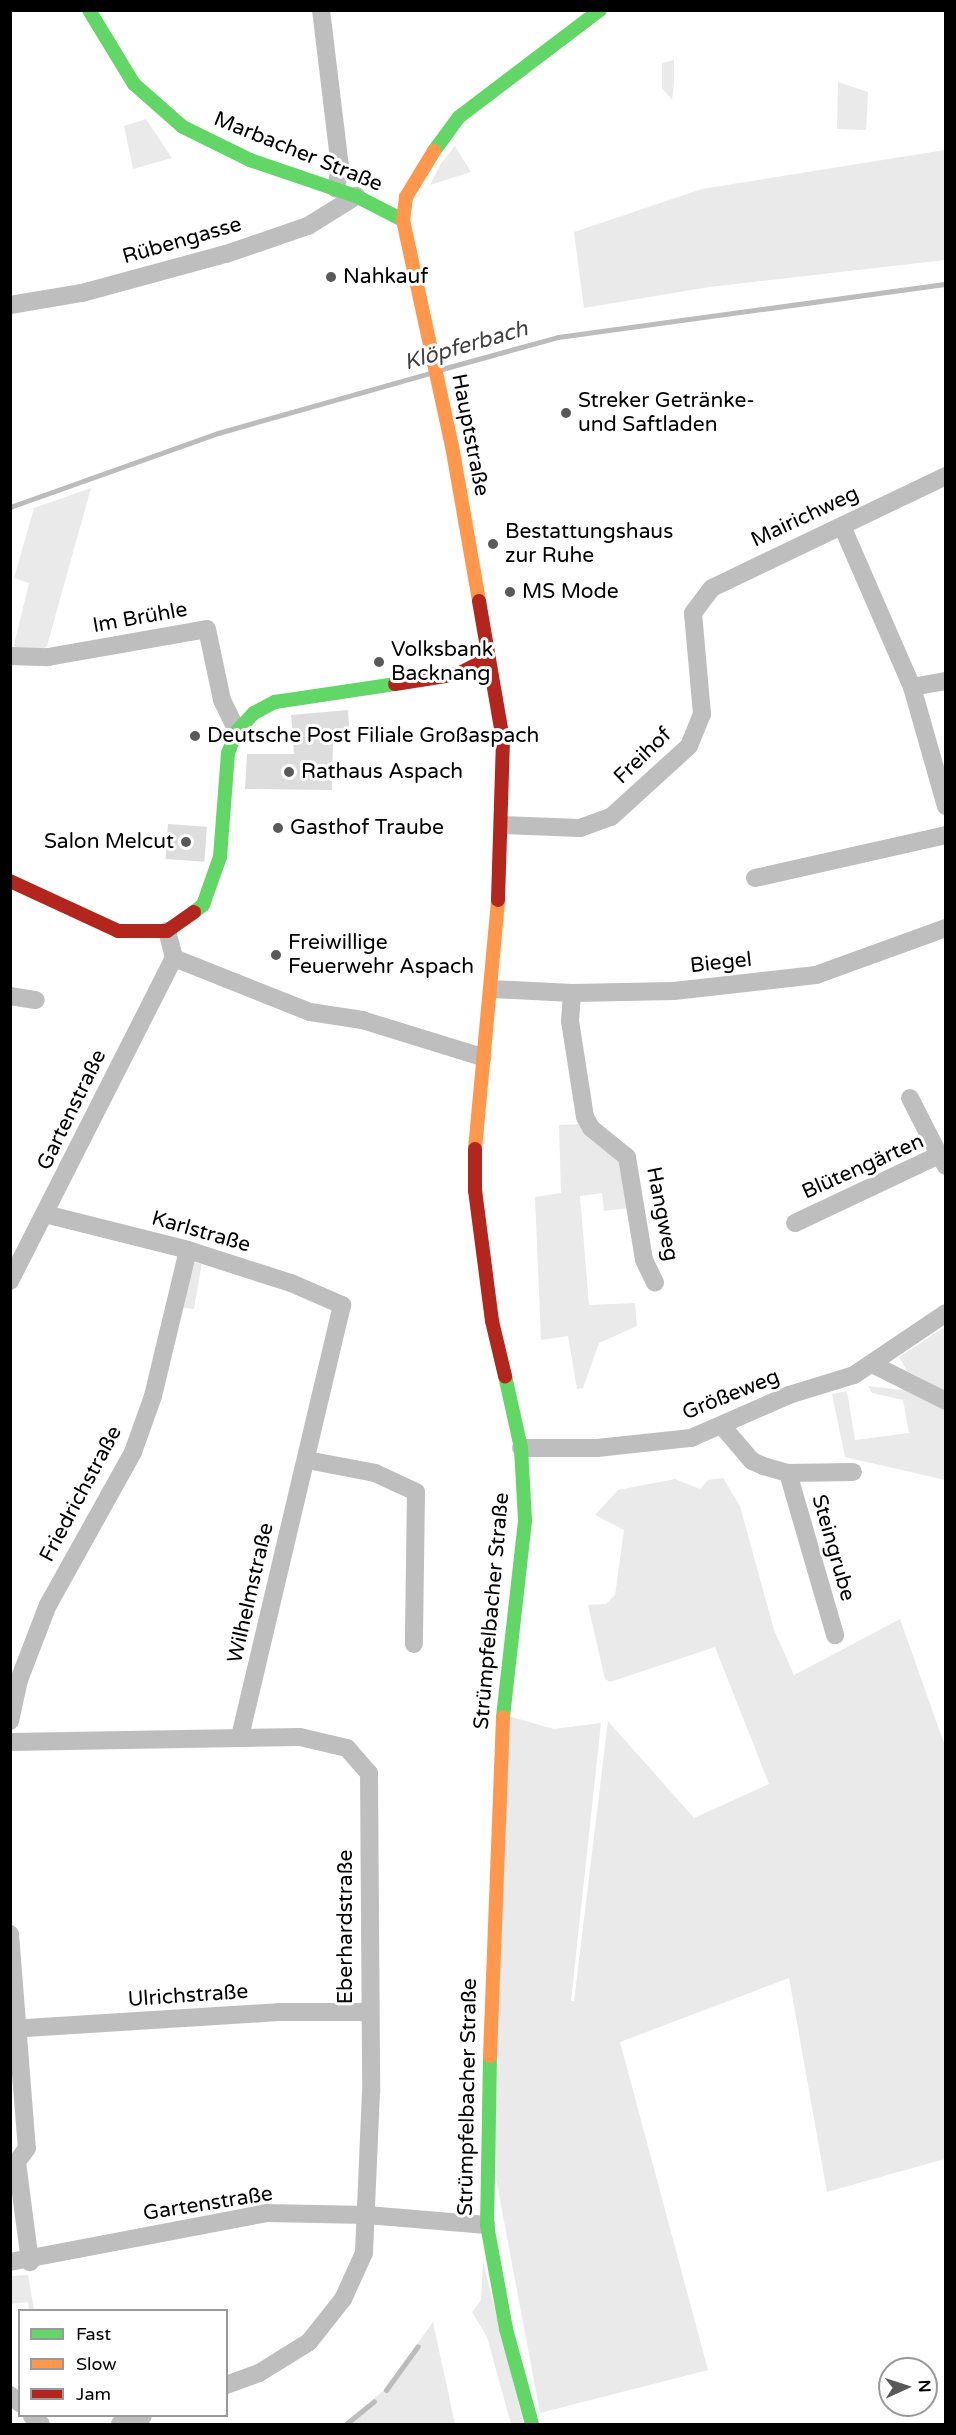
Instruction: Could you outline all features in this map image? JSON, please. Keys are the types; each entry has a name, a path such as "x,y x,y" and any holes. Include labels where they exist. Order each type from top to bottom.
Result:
{"street":[{"name":"Marbacher Straße","path":"89,10 134,84 183,127 250,160 356,196 403,220"},
{"path":"321,10 340,166 336,189"},
{"path":"403,220 406,197 417,174 459,117 600,10"},
{"name":"Rübengasse","path":"10,305 82,292 226,254 308,226 356,196"},
{"name":"Hauptstraße","path":"403,220 435,363 488,659"},
{"name":"Mairichweg","path":"693,613 712,588 945,476"},
{"path":"842,526 912,687 945,806"},
{"name":"Freihof","path":"503,825 560,829 594,824 610,817 689,746 702,714 693,613"},
{"name":"Im Brühle","path":"10,656 48,657 207,629 222,700 237,731"},
{"path":"10,881 118,931 167,931 203,905 220,857 224,778 237,731 254,713 275,702 458,674 488,659"},
{"name":"Strümpfelbacher Straße","path":"488,659 503,740 503,825 492,989 482,1057 475,1139 482,1264 521,1448 525,1520 507,1652 492,1911 488,2225 506,2329 532,2424"},
{"path":"912,687 945,681"},
{"path":"755,878 945,835"},
{"name":"Biegel","path":"492,989 572,993 675,991 816,975 945,928"},
{"path":"167,931 174,958 310,1012 362,1020 482,1057"},
{"name":"Gartenstraße","path":"10,1281 174,958"},
{"name":"Hangweg","path":"572,993 570,1021 585,1117 591,1128 627,1157 644,1260 655,1283"},
{"path":"10,996 36,1000"},
{"path":"910,1098 942,1160"},
{"name":"Blütengärten","path":"795,1223 942,1160"},
{"name":"Karlstraße","path":"45,1214 188,1250 291,1283 342,1305"},
{"name":"Friedrichstraße","path":"10,1721 19,1680 48,1605 133,1452 153,1396 188,1250"},
{"name":"Wilhelmstraße","path":"240,1737 342,1305"},
{"name":"Größeweg","path":"521,1448 657,1443 722,1426 873,1365 945,1313"},
{"path":"873,1365 945,1401"},
{"name":"Steingrube","path":"722,1426 752,1461 788,1473 854,1472"},
{"path":"306,1460 375,1473 416,1492 414,1644"},
{"name":"Steingrube","path":"788,1473 835,1635"},
{"name":"Eberhardstraße","path":"10,1742 300,1737 347,1748 369,1773 368,2215 364,2253 355,2277 325,2325 290,2356 228,2384"},
{"path":"10,1934 14,2030 27,2148 18,2162 30,2262"},
{"name":"Ulrichstraße","path":"14,2030 278,2012 368,2012"},
{"name":"Gartenstraße","path":"10,2262 30,2262 266,2213 368,2215 488,2225"},
{"path":"120,2424 138,2417"}],"shaded area":[{"path":"674,60 672,100 662,88 662,63"},
{"path":"838,82 868,92 866,130 837,129"},
{"path":"146,119 172,158 133,169 124,126"},
{"path":"455,146 471,172 430,185 440,165"},
{"path":"945,150 945,260 709,287 584,308 574,232 702,189"},
{"path":"91,488 47,646 37,653 13,649 29,583 14,578 34,508"},
{"path":"582,1124 585,1135 624,1166 629,1208 604,1211 602,1193 580,1196 589,1305 635,1303 637,1326 599,1343 583,1388 577,1389 568,1336 541,1340 535,1197 561,1193 559,1125"},
{"path":"191,1262 202,1264 194,1309 183,1307"},
{"path":"945,1327 945,1391 907,1371 899,1357"},
{"path":"868,1386 912,1391 945,1406 945,1480 845,1457 832,1394 847,1391 855,1440 909,1433 903,1400 872,1393"},
{"path":"723,1478 740,1506 774,1630 794,1675 900,1619 945,1746 945,2159 827,2192 789,1978 620,2042 708,2370 540,2413 494,2168 508,1716 554,1729 601,1723 571,2001 574,2001 608,1721 694,1818 769,1784 715,1647 610,1682 605,1679 588,1605 606,1604 615,1595 624,1530 595,1515 618,1490 675,1479 700,1489 708,1480"},
{"path":"483,2262 524,2424 511,2424 487,2337 472,2312 481,2300"},
{"path":"28,2275 34,2309 29,2309 28,2302 11,2304 11,2276"},
{"path":"433,2322 455,2424 343,2424 383,2391"}],"building":[{"name":"Rathaus Aspach","path":"348,710 350,741 333,742 332,790 245,789 247,754 294,754 291,715"},
{"name":"Salon Melcut","path":"168,824 207,827 204,862 166,859"}],"waterway":[{"name":"Klöpferbach","path":"442,369 558,337 946,284"},
{"name":"Klöpferbach","path":"10,507 218,433 430,373"},
{"path":"386,2390 418,2346"},
{"path":"346,2424 374,2401"}],"traffic: fast":[{"path":"89,10 134,84 183,127 250,160 356,196 403,220"},
{"path":"434,151 459,117 600,10"},
{"path":"194,912 203,905 220,857 228,753 237,731 254,713 275,702 395,684"},
{"path":"503,1717 525,1520 521,1448 505,1376"},
{"path":"490,2056 487,2225 506,2329 532,2424"}],"traffic: slow":[{"path":"434,151 406,197 403,220 452,446 479,601"},
{"path":"475,1149 498,900"},
{"path":"490,2056 503,1717"}],"traffic: jam":[{"path":"479,601 503,740 498,900"},
{"path":"395,684 458,674 488,659"},
{"path":"10,881 118,931 167,931 194,912"},
{"path":"475,1149 475,1190 492,1321 505,1376"}],"place":[{"name":"Nahkauf","path":"331,277"},
{"name":"Streker Getränke- und Saftladen","path":"566,413"},
{"name":"Bestattungshaus zur Ruhe","path":"493,544"},
{"name":"MS Mode","path":"510,592"},
{"name":"Volksbank Backnang","path":"379,662"},
{"name":"Deutsche Post Filiale Großaspach","path":"195,736"},
{"name":"Rathaus Aspach","path":"289,772"},
{"name":"Gasthof Traube","path":"278,828"},
{"name":"Salon Melcut","path":"186,842"},
{"name":"Freiwillige Feuerwehr Aspach","path":"276,955"}]}
